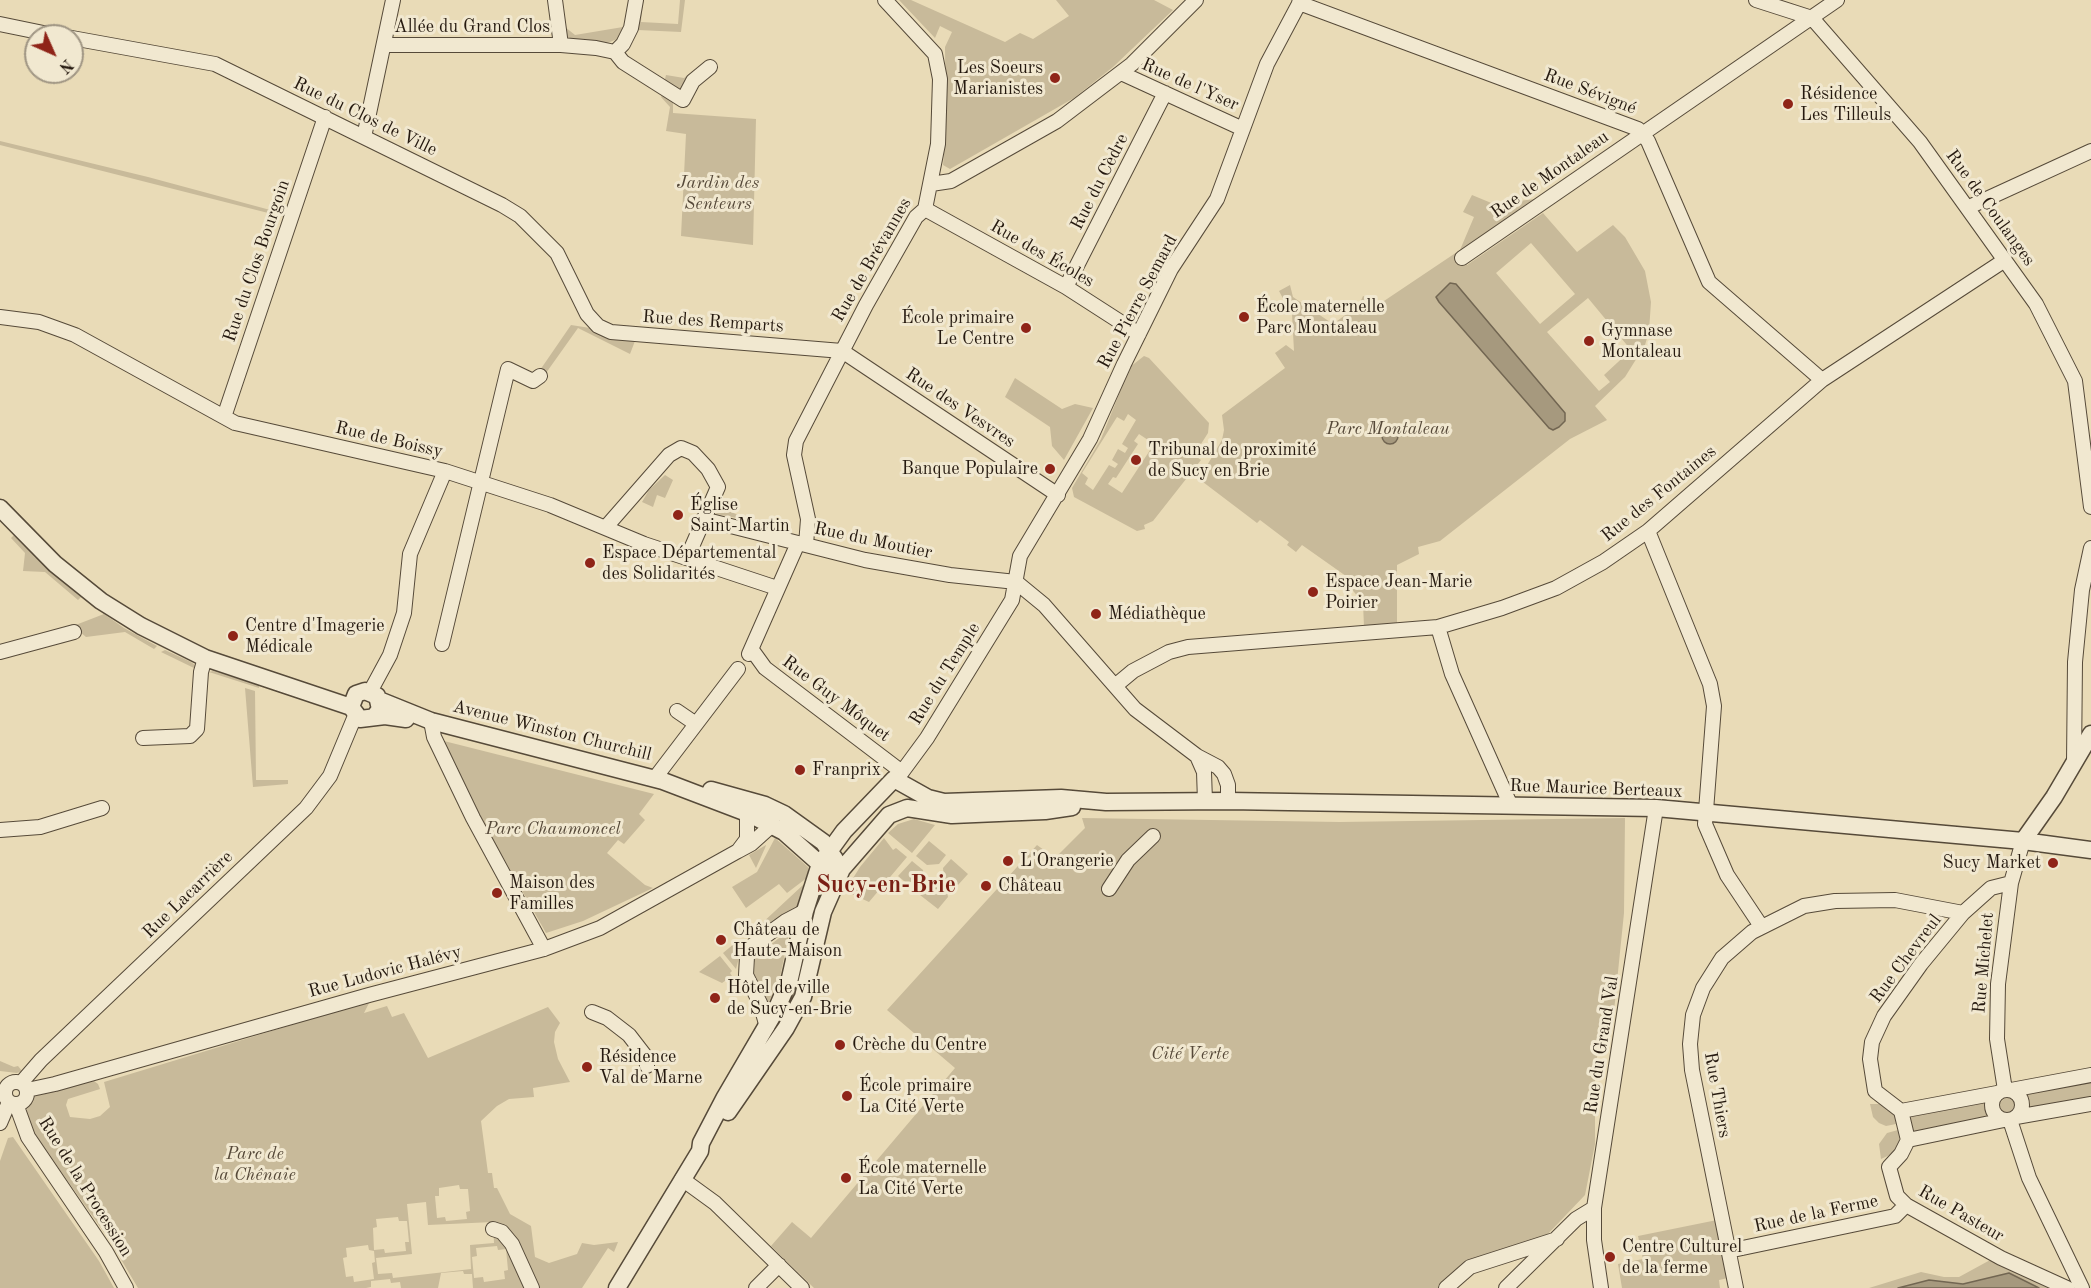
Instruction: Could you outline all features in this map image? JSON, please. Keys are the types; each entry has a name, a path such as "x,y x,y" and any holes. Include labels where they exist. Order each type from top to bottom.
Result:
{"street":[{"path":"364,137 393,0"},
{"name":"Allée du Grand Clos","path":"555,0 561,45"},
{"path":"636,0 631,28 623,44 615,52 623,62 683,100 693,81 710,67"},
{"name":"Rue de Brévannes","path":"802,544 808,519 794,455 796,441 866,306 916,217 925,209 938,144 939,68 930,46 885,0"},
{"path":"931,184 951,181 1057,121 1121,74 1196,0"},
{"path":"1756,0 1812,18"},
{"name":"Rue de Montaleau","path":"1462,258 1837,0"},
{"name":"Rue Pierre Semard","path":"1009,582 1014,576 1020,556 1090,439 1172,269 1217,199 1267,64 1300,2"},
{"name":"Rue Sévigné","path":"1300,2 1638,129 1648,141 1709,282 1822,380"},
{"name":"Rue de Coulanges","path":"1812,18 1920,142 1969,207 2036,304 2075,381 2091,507"},
{"path":"0,24 24,29"},
{"name":"Rue du Clos de Ville","path":"84,40 215,64 326,117 520,216 557,253 587,314"},
{"name":"Allée du Grand Clos","path":"384,45 561,45 615,52"},
{"name":"Rue de l'Yser","path":"1121,74 1243,129"},
{"name":"Rue du Cèdre","path":"1066,286 1165,93"},
{"name":"Rue du Clos Bourgoin","path":"224,417 326,117"},
{"path":"1969,207 2091,151"},
{"name":"Rue des Écoles","path":"925,209 1066,286 1139,334"},
{"name":"Rue des Fontaines","path":"1115,686 1133,671 1169,652 1188,647 1438,627 1502,608 1556,588 1604,562 1648,531 1822,380 2006,260"},
{"name":"Rue des Remparts","path":"587,314 598,326 611,332 842,351"},
{"name":"Rue de Boissy","path":"0,317 39,322 75,335 224,417 254,429 446,471 550,505 644,544 777,588"},
{"name":"Rue des Vesvres","path":"842,351 1058,495"},
{"path":"442,644 479,482 508,369 533,381 540,376"},
{"path":"606,527 669,455 681,448 693,453 708,469 718,488 702,519 687,558"},
{"name":"Rue Lacarrière","path":"0,1123 11,1091 306,808 330,776 362,702 390,655 404,613 410,554 446,471"},
{"name":"Avenue Winston Churchill","path":"0,508 56,564 101,601 154,634 205,658 260,676 431,721 659,779 682,782 765,805 797,822 823,842 825,857"},
{"name":"Rue du Moutier","path":"702,519 897,566 1009,582"},
{"path":"1648,531 1712,695 1713,731 1705,824 1715,852 1761,926"},
{"path":"777,588 802,544"},
{"path":"2074,762 2074,662 2082,590 2091,548"},
{"path":"617,1288 700,1150 701,1143 725,1097 766,1027 790,978 805,911 825,857 898,775 928,798 943,802 1061,798 1106,802 1228,801 1224,774 1210,761 1197,756 1135,709 1044,605 1009,582"},
{"name":"Rue du Temple","path":"898,775 940,718 1012,600 1009,582"},
{"name":"Rue Guy Môquet","path":"777,588 750,652 765,668 898,775"},
{"path":"1438,627 1452,674 1511,806"},
{"path":"0,652 74,632"},
{"path":"143,738 190,736 197,729 201,672 205,658"},
{"path":"659,779 696,724 738,669"},
{"name":"Avenue Winston Churchill","path":"362,702 380,709 374,717 431,721"},
{"path":"677,711 696,724"},
{"path":"431,721 434,737 472,818 544,949"},
{"path":"2023,841 2055,797 2091,734"},
{"path":"1197,756 1204,772 1205,801"},
{"name":"Avenue Winston Churchill","path":"659,779 747,813 784,832 842,869"},
{"name":"Rue Maurice Berteaux","path":"1228,801 1656,808 2023,841 2091,850"},
{"path":"700,1150 706,1148 782,1035 803,997 823,912 842,869 889,815 908,808 942,814 995,814 1045,811 1106,802"},
{"path":"0,830 40,827 102,808"},
{"name":"Rue du Grand Val","path":"1601,1288 1594,1240 1594,1208 1656,808"},
{"path":"738,851 747,839 747,813"},
{"name":"Rue Ludovic Halévy","path":"11,1091 56,1084 369,995 544,949 600,928 751,844 771,826"},
{"path":"1109,889 1128,860 1153,836"},
{"name":"Rue Michelet","path":"2005,1091 1997,1039 1997,1012 2011,883 2023,841"},
{"name":"Rue Chevreul","path":"1901,1111 1875,1091 1870,1059 1872,1042 1904,985 1964,913 1991,888 2011,883"},
{"name":"Rue Thiers","path":"1736,1288 1692,1070 1690,1044 1694,1015 1703,988 1722,958 1761,926 1804,906 1861,900 1895,900 1964,913"},
{"path":"766,1027 760,1003 746,975 747,957 753,945 786,921 805,911"},
{"path":"592,1012 607,1018 629,1035 646,1057 647,1066"},
{"path":"2091,1075 1901,1111 1908,1140 2091,1104"},
{"name":"Rue de la Procession","path":"11,1091 28,1137 106,1252 126,1288"},
{"path":"2005,1091 2019,1096 2022,1105 2010,1119"},
{"path":"2005,1091 1992,1101 1993,1111 2010,1119 2030,1178 2082,1288"},
{"name":"Rue Pasteur","path":"1908,1140 1901,1154 1889,1167 1897,1196 1906,1205 2001,1258 2067,1288"},
{"path":"682,1179 715,1203 802,1288"},
{"name":"Rue de la Ferme","path":"1728,1251 1895,1216 1906,1205"},
{"path":"1506,1288 1576,1220 1594,1208"},
{"path":"493,1229 502,1232 512,1244 532,1288"},
{"path":"1446,1288 1470,1267 1557,1239"},
{"path":"756,1288 779,1265"}],"green space":[{"path":"643,0 641,22 678,24 680,0 685,0 681,32 638,30"},
{"path":"899,0 911,0 1005,42 1020,33 1033,39 1069,16 1056,0 1154,0 1173,10 1113,67 1074,98 950,169 943,165 946,131 945,47 952,32 940,26 935,38"},
{"path":"564,12 565,27 575,35 629,26 622,37 610,42 592,44 565,39"},
{"path":"694,70 680,90 664,83 666,75 684,78"},
{"name":"Jardin des Senteurs","path":"662,95 673,102 673,113 756,119 753,245 681,236 686,134 666,131 670,107 661,97"},
{"path":"0,141 148,177 285,214 284,217 0,145"},
{"name":"Parc Montaleau","path":"1472,195 1501,207 1503,203 1535,199 1481,239 1462,258 1467,265 1543,213 1577,252 1613,225 1625,237 1645,271 1651,302 1649,331 1645,345 1625,377 1595,406 1607,420 1570,439 1440,541 1418,547 1419,554 1397,565 1397,624 1364,627 1363,603 1350,587 1353,581 1302,545 1296,552 1287,545 1289,542 1260,520 1257,523 1199,479 1222,440 1224,430 1222,415 1285,368 1275,353 1286,345 1294,351 1292,314 1284,315 1287,306 1279,291 1290,285 1293,297 1333,324 1359,305 1363,296 1381,303 1460,250 1474,217 1463,212","holes":["1531,243 1575,294 1540,324 1496,273","1588,298 1631,350 1604,375 1610,382 1599,391 1547,332"]},
{"path":"571,325 590,328 613,339 635,341 630,354 578,328 546,373 538,373"},
{"path":"1144,356 1149,358 1209,423 1208,433 1194,455 1201,460 1153,521 1144,525 1145,529 1137,531 1074,497 1072,488 1101,439 1130,367","holes":["1128,414 1136,420 1122,444 1128,448 1125,453 1118,449 1112,460 1118,464 1115,468 1109,465 1093,490 1085,484 1088,478 1082,473 1117,417 1124,421","1139,434 1154,444 1122,493 1108,484 1113,477 1116,478 1138,444 1134,441"]},
{"path":"1015,378 1062,409 1075,404 1093,408 1064,460 1052,446 1050,427 1005,397"},
{"path":"665,475 673,480 665,498 657,495 653,507 642,502 649,490"},
{"path":"719,507 743,517 742,519 716,514"},
{"path":"14,535 49,570 81,597 78,600 45,572 23,571 25,553 11,538"},
{"path":"104,614 157,646 154,649 125,632 86,637 73,626"},
{"path":"165,650 191,662 195,665 194,668 161,652"},
{"path":"213,671 259,685 259,688 209,672"},
{"path":"245,688 255,691 256,780 288,780 288,784 253,787"},
{"name":"Parc Chaumoncel","path":"444,741 654,794 639,814 645,820 624,844 618,840 607,853 645,885 653,888 583,921 546,933 486,827"},
{"name":"Cité Verte","path":"1082,818 1340,822 1625,818 1624,913 1614,1011 1606,1017 1595,1066 1595,1144 1585,1195 1545,1237 1440,1288 814,1288 771,1246 792,1222 811,1238 955,1068 887,1010 1037,845 1055,858 1085,828"},
{"path":"914,819 935,825 912,853 888,833 898,824"},
{"path":"775,838 808,867 808,877 787,893 779,884 746,908 732,887 757,872"},
{"path":"884,838 893,850 896,848 907,857 869,902 845,891 860,867"},
{"path":"929,841 946,855 939,864 927,865 916,856"},
{"path":"766,845 765,848 756,868 749,855"},
{"path":"951,859 968,874 958,885 953,885 944,878 943,868"},
{"path":"912,861 923,870 924,882 916,891 898,876"},
{"path":"803,885 805,886 798,909 761,934 757,933 760,925"},
{"path":"819,885 824,887 798,990 776,1038 768,1032"},
{"path":"928,885 939,885 947,892 948,897 938,909 920,895"},
{"path":"791,924 780,977 768,1004 754,975 755,957 788,931"},
{"path":"735,943 741,950 736,969 723,953"},
{"path":"720,956 732,971 730,973 732,976 722,983 699,972"},
{"name":"Parc de la Chênaie","path":"370,1001 364,1013 387,1006 392,1017 404,1013 428,1058 548,1007 560,1023 555,1032 554,1042 558,1059 570,1082 533,1088 534,1097 509,1099 497,1106 481,1121 488,1173 492,1173 494,1188 497,1188 510,1214 531,1226 535,1257 549,1263 577,1254 582,1243 594,1245 618,1242 614,1252 608,1248 582,1288 473,1288 472,1274 464,1274 463,1271 441,1273 438,1288 401,1288 400,1282 391,1283 390,1279 371,1281 371,1287 366,1288 138,1288 110,1241 26,1122 26,1111 33,1097 90,1078 98,1084 100,1089 68,1099 66,1105 70,1117 90,1119 100,1116 110,1107 104,1082","holes":["459,1185 460,1189 468,1189 470,1211 466,1212 467,1219 446,1221 445,1217 437,1218 435,1196 439,1196 439,1188","426,1202 428,1225 493,1222 494,1243 470,1245 471,1269 393,1278 392,1273 378,1274 376,1258 412,1254 407,1204","398,1217 399,1221 407,1221 409,1242 405,1242 406,1251 385,1253 384,1249 374,1250 373,1228 377,1227 376,1219","368,1245 369,1250 374,1251 375,1262 372,1263 374,1279 354,1282 353,1276 346,1277 343,1258 347,1257 346,1248","497,1246 498,1250 506,1249 508,1270 504,1271 505,1279 484,1282 483,1277 474,1278 472,1257 477,1256 476,1248"]},
{"path":"0,1061 14,1067 18,1066 22,1071 17,1073 0,1071"},
{"path":"2091,1079 2091,1099 2026,1109 2023,1094"},
{"path":"2008,1098 2014,1100 2016,1106 2014,1112 2008,1114 2002,1112 2000,1106 2002,1100"},
{"path":"1988,1100 1991,1116 1913,1133 1909,1115"},
{"path":"1870,1104 1884,1104 1894,1112 1896,1124 1886,1126 1879,1123 1873,1117"},
{"path":"1898,1130 1900,1145 1894,1153 1881,1159 1879,1144 1887,1133"},
{"path":"13,1137 99,1261 114,1288 0,1288 0,1161 8,1138"},
{"path":"1717,1220 1728,1278 1719,1280 1720,1288 1622,1288 1618,1264 1643,1259 1638,1236"},
{"path":"1992,1259 2055,1288 1869,1288 1921,1272 1944,1277 1959,1277"}],"shaded area":[{"path":"1450,283 1456,284 1565,413 1565,421 1559,427 1553,430 1549,428 1439,302 1436,297"},
{"path":"1390,428 1396,430 1398,436 1396,442 1390,444 1384,442 1382,436 1384,430"},
{"path":"2009,1273 2039,1288 1898,1288 1929,1280 1963,1284"}],"place":[{"name":"Les Soeurs Marianistes","path":"1055,78"},
{"name":"Résidence Les Tilleuls","path":"1788,104"},
{"name":"École maternelle Parc Montaleau","path":"1244,317"},
{"name":"École primaire Le Centre","path":"1026,328"},
{"name":"Gymnase Montaleau","path":"1589,341"},
{"name":"Tribunal de proximité de Sucy en Brie","path":"1136,460"},
{"name":"Banque Populaire","path":"1050,469"},
{"name":"Église Saint-Martin","path":"678,515"},
{"name":"Espace Départemental des Solidarités","path":"590,563"},
{"name":"Espace Jean-Marie Poirier","path":"1313,592"},
{"name":"Médiathèque","path":"1096,614"},
{"name":"Centre d'Imagerie Médicale","path":"233,636"},
{"name":"Franprix","path":"800,770"},
{"name":"L'Orangerie","path":"1008,861"},
{"name":"Sucy Market","path":"2053,863"},
{"name":"Château","path":"986,886"},
{"name":"Maison des Familles","path":"497,893"},
{"name":"Château de Haute-Maison","path":"721,940"},
{"name":"Hôtel de ville de Sucy-en-Brie","path":"715,998"},
{"name":"Crèche du Centre","path":"840,1045"},
{"name":"Résidence Val de Marne","path":"587,1067"},
{"name":"École primaire La Cité Verte","path":"847,1096"},
{"name":"École maternelle La Cité Verte","path":"846,1178"},
{"name":"Centre Culturel de la ferme","path":"1610,1257"}],"district":[{"name":"Sucy-en-Brie","path":"886,886"}]}
